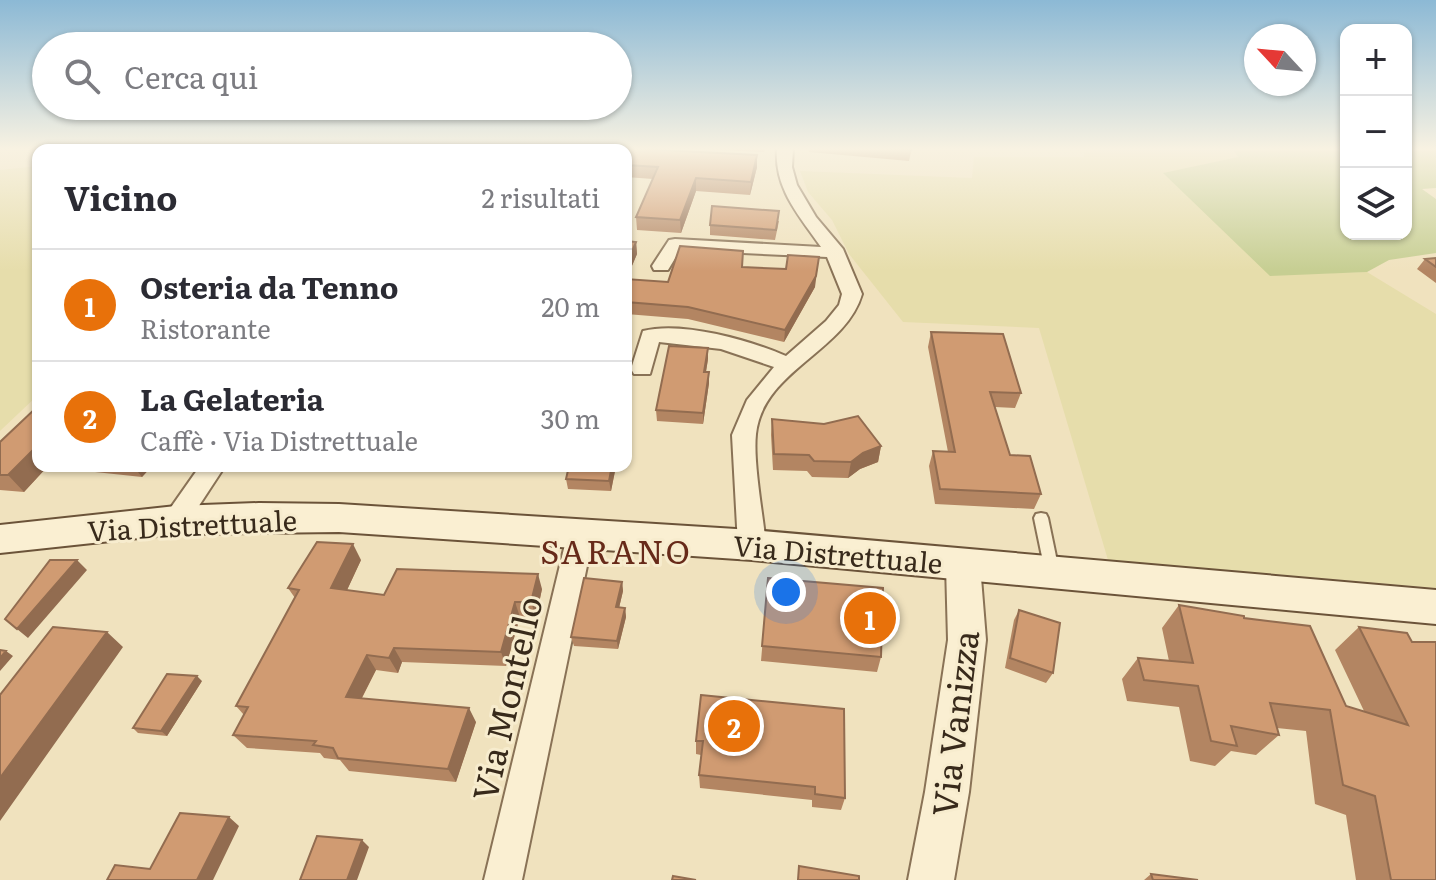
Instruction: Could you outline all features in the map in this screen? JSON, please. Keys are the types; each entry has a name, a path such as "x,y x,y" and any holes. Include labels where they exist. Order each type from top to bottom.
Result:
{"main road":[{"name":"Via Distrettuale","path":"0,539 176,520 339,518 752,545 1436,607"}],"street":[{"path":"752,545 744,435 754,407 788,365 850,305 850,283 834,249 795,199 791,189"},
{"path":"661,266 675,244 821,253 834,249"},
{"path":"642,369 650,335 685,335 760,351 788,365"},
{"path":"176,520 209,472"},
{"name":"Via Montello","path":"503,880 581,532"},
{"name":"Via Vanizza","path":"931,880 947,792 967,640 963,565"}],"lane":[{"path":"1041,518 1053,574"}],"shaded area":[{"path":"0,189 32,189 32,401 0,431"},
{"path":"807,189 1181,189 1270,275 1367,272 1436,314 1436,588 1108,560 1039,328 903,322 849,254 832,220"}],"green space":[{"path":"1180,189 1340,189 1340,240 1412,240 1412,189 1422,189 1436,199 1436,253 1389,260 1367,272 1270,276"}],"building":[{"path":"648,189 692,189 680,220 636,217"},
{"path":"712,206 779,211 776,230 710,225"},
{"path":"680,246 743,251 742,267 786,269 788,255 819,257 816,276 785,330 688,307 632,302 632,279 668,282"},
{"path":"1436,258 1436,267 1425,259"},
{"path":"931,332 1003,334 1021,393 990,392 1010,455 1030,456 1041,494 940,489 933,451 955,452"},
{"path":"669,346 708,348 704,372 709,372 703,413 656,410"},
{"path":"32,412 32,451 8,475 0,475 0,442"},
{"path":"858,416 881,446 851,462 814,461 809,455 774,454 772,419 824,424"},
{"path":"568,472 611,472 609,481 566,479"},
{"path":"317,542 353,544 331,588 384,595 397,569 538,574 531,602 515,602 501,652 394,648 389,658 367,655 346,697 469,708 448,769 338,758 333,748 313,745 316,741 233,735 248,707 236,706 299,590 288,588"},
{"path":"50,560 77,560 17,629 5,619"},
{"path":"584,578 622,582 616,607 625,608 617,641 571,637"},
{"path":"768,578 883,588 881,657 762,646"},
{"path":"1179,605 1244,618 1310,626 1346,706 1408,725 1359,627 1407,633 1412,642 1436,642 1436,880 1391,880 1375,796 1343,785 1330,710 1270,703 1279,735 1231,726 1237,746 1211,741 1198,686 1144,680 1138,658 1193,663"},
{"path":"1019,610 1060,623 1053,673 1010,658"},
{"path":"53,627 107,632 0,778 0,695"},
{"path":"167,674 197,676 161,731 133,728"},
{"path":"701,695 844,709 845,798 815,794 815,787 699,775 703,741 696,741"},
{"path":"180,813 229,817 197,880 107,880 115,865 150,869"},
{"path":"317,836 362,840 347,880 300,880"},
{"path":"799,866 859,876 859,880 798,880"},
{"path":"1151,874 1198,880 1153,880"},
{"path":"673,876 696,880 672,880"}],"place":[{"name":"Osteria da Tenno","path":"870,618"},
{"name":"La Gelateria","path":"734,726"}],"district":[{"name":"SARANO","path":"616,550"}]}
